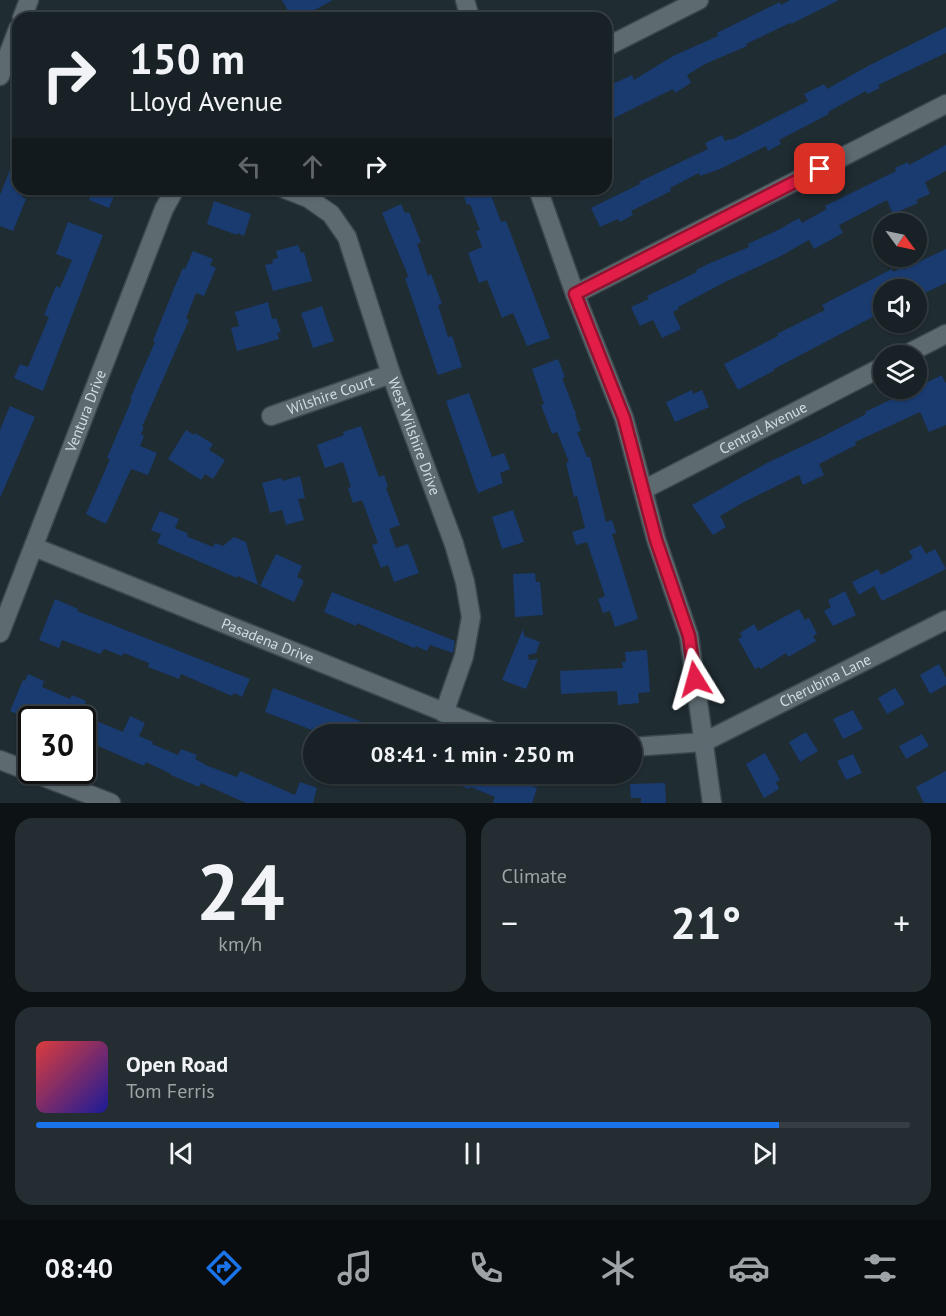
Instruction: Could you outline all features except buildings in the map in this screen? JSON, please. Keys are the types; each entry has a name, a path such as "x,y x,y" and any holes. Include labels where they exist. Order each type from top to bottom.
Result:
{"street":[{"path":"612,44 699,0"},
{"path":"0,76 12,45"},
{"path":"575,294 946,104"},
{"name":"Ventura Drive","path":"0,633 164,209 172,195"},
{"name":"West Wilshire Drive","path":"300,195 331,214 347,237 391,374 454,544 465,582 471,617 464,656 444,714"},
{"path":"540,195 575,294 624,418 656,540 689,636 712,803"},
{"path":"924,345 946,334"},
{"name":"Central Avenue","path":"643,490 873,372"},
{"name":"Wilshire Court","path":"270,416 391,374"},
{"name":"Pasadena Drive","path":"34,547 471,724"},
{"name":"Cherubina Lane","path":"704,742 946,620"},
{"path":"642,746 704,742"},
{"path":"0,760 111,803"}],"route":[{"path":"695,679 689,636 656,540 624,418 575,294 820,169"}]}
